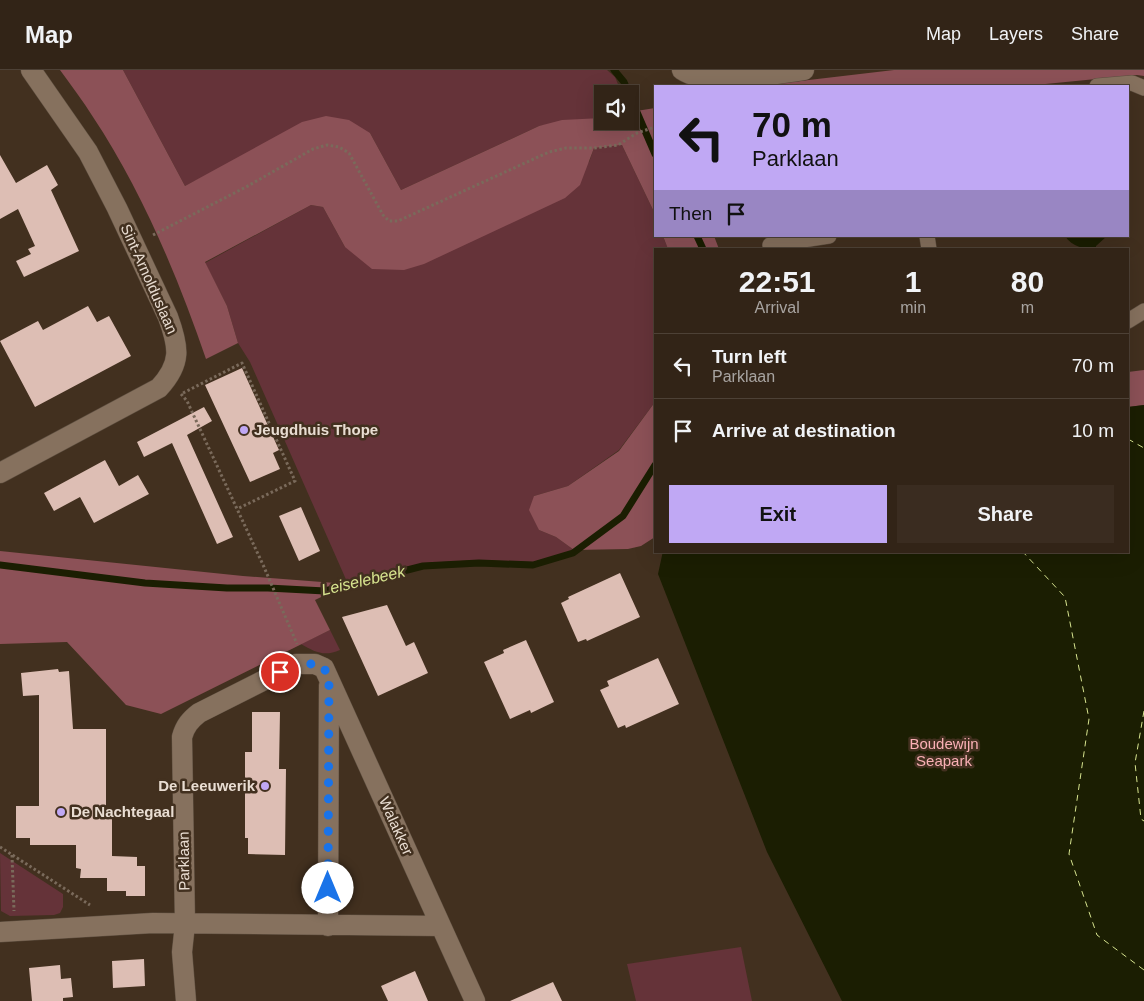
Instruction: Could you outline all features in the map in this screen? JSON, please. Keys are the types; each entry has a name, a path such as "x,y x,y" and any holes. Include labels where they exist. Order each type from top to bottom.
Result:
{"street":[{"name":"Sint-Arnolduslaan","path":"31,70 88,152 134,244 175,335 176,362 170,377"},
{"path":"682,70 688,74 707,79 725,80 804,70"},
{"path":"1109,85 1132,83 1144,88"},
{"path":"769,243 820,237"},
{"path":"1129,320 1144,311"},
{"path":"0,473 159,388 170,377"},
{"name":"Parklaan","path":"186,1001 182,952 185,924 182,737 185,728 199,713 296,664 306,664"},
{"name":"Walakker","path":"306,664 315,664 324,668 475,1001"},
{"path":"328,926 329,678"},
{"path":"7,932 120,925 185,924 441,926"}],"path":[{"path":"134,244 246,187 313,149 327,145 339,147 349,153 383,215 389,221 398,221 549,152 566,148 594,148 618,145 637,133 654,127"},
{"path":"182,394 242,363 295,481 237,509"},
{"path":"170,377 187,401 306,664"},
{"path":"0,847 120,925"},
{"path":"7,932 12,855"}],"shaded area":[{"path":"60,70 123,70 185,186 302,122 326,116 349,120 370,133 401,190 539,126 562,120 594,118 594,130 639,130 639,111 654,108 654,212 622,145 594,148 580,185 565,198 424,264 404,270 372,269 345,247 323,207 311,205 205,262 227,306 238,343 206,359 171,265 127,174"},
{"path":"123,70 607,70 615,77 618,85 594,85 594,119 539,126 401,190 370,133 232,162 185,186"},
{"path":"894,70 1144,70 1144,76 1137,75 1035,85 766,85"},
{"path":"622,145 654,212 654,237 663,237 668,248 654,248 654,403 619,450 568,486 534,496 539,530 556,537 574,550 534,562 479,560 423,563 348,584 250,362 238,343 227,306 205,263 311,205 323,207 345,247 589,162 594,148"},
{"path":"663,237 714,237 719,248 668,248"},
{"path":"1066,237 1106,237 1096,248 1083,248"},
{"path":"1144,370 1144,405 1129,407 1129,372"},
{"path":"654,403 654,538 641,546 628,549 574,550 556,537 539,530 529,510 534,496 568,486 619,451"},
{"name":"Boudewijn Seapark","path":"1144,405 1144,1001 842,1001 767,852 658,574 663,553 1129,553 1129,407"},
{"path":"0,551 243,576 348,584 315,600 330,630 161,714 126,705 67,642 0,644"},
{"path":"330,630 340,650 320,653 301,644"},
{"path":"0,853 63,894 63,907 60,913 54,915 10,916 1,911"},
{"path":"741,947 752,1001 636,1001 627,964"}],"building":[{"path":"0,155 16,183 47,165 58,185 51,190 79,251 24,277 16,261 31,254 28,249 35,246 18,209 0,219"},
{"path":"88,306 97,322 109,316 131,356 35,407 0,341 38,321 43,330"},
{"name":"Jeugdhuis Thope","path":"242,368 279,450 273,453 280,469 250,482 205,385"},
{"path":"204,407 212,421 187,435 233,537 217,544 172,443 144,457 137,442"},
{"path":"105,460 119,486 138,475 149,494 94,523 80,497 54,511 44,493"},
{"path":"301,507 320,551 299,561 279,516"},
{"path":"620,573 640,617 587,641 586,639 578,642 561,603 569,599 568,597"},
{"path":"387,605 406,646 414,642 428,673 378,696 342,617"},
{"path":"526,640 554,702 531,713 530,710 510,719 484,662 504,653 503,650"},
{"path":"658,658 679,704 626,728 625,725 618,728 600,690 609,686 607,681"},
{"name":"De Nachtegaal","path":"58,669 59,672 69,671 73,729 106,729 106,818 112,818 112,856 137,857 137,866 145,866 145,896 126,896 126,891 107,891 107,878 80,878 81,869 76,868 76,845 30,845 30,838 16,838 16,806 39,806 39,695 23,696 21,673"},
{"name":"De Leeuwerik","path":"252,712 280,712 279,769 286,769 285,855 248,854 248,838 245,838 245,752 252,752"},
{"path":"144,959 145,986 113,988 112,961"},
{"path":"60,965 61,979 71,978 73,997 63,998 63,1001 32,1001 29,968"},
{"path":"415,971 428,1001 388,1001 381,986"},
{"path":"553,982 562,1001 510,1001"}],"waterway":[{"name":"Leiselebeek","path":"614,70 625,85"},
{"name":"Leiselebeek","path":"639,117 654,152"},
{"name":"Leiselebeek","path":"697,237 703,248"},
{"name":"Leiselebeek","path":"0,565 145,583 325,591 423,566 479,563 533,565 573,553 623,516 654,467"}],"ferry route":[{"path":"1129,440 1144,448"},
{"path":"1024,553 1065,597 1089,719 1069,854 1097,935 1144,970"},
{"path":"1144,711 1135,763 1141,819 1144,821"}],"place":[{"name":"Jeugdhuis Thope","path":"244,430"},
{"name":"De Leeuwerik","path":"265,786"},
{"name":"De Nachtegaal","path":"61,812"}],"route":[{"path":"280,672 296,664 315,664 324,668 329,678 328,888"}]}
